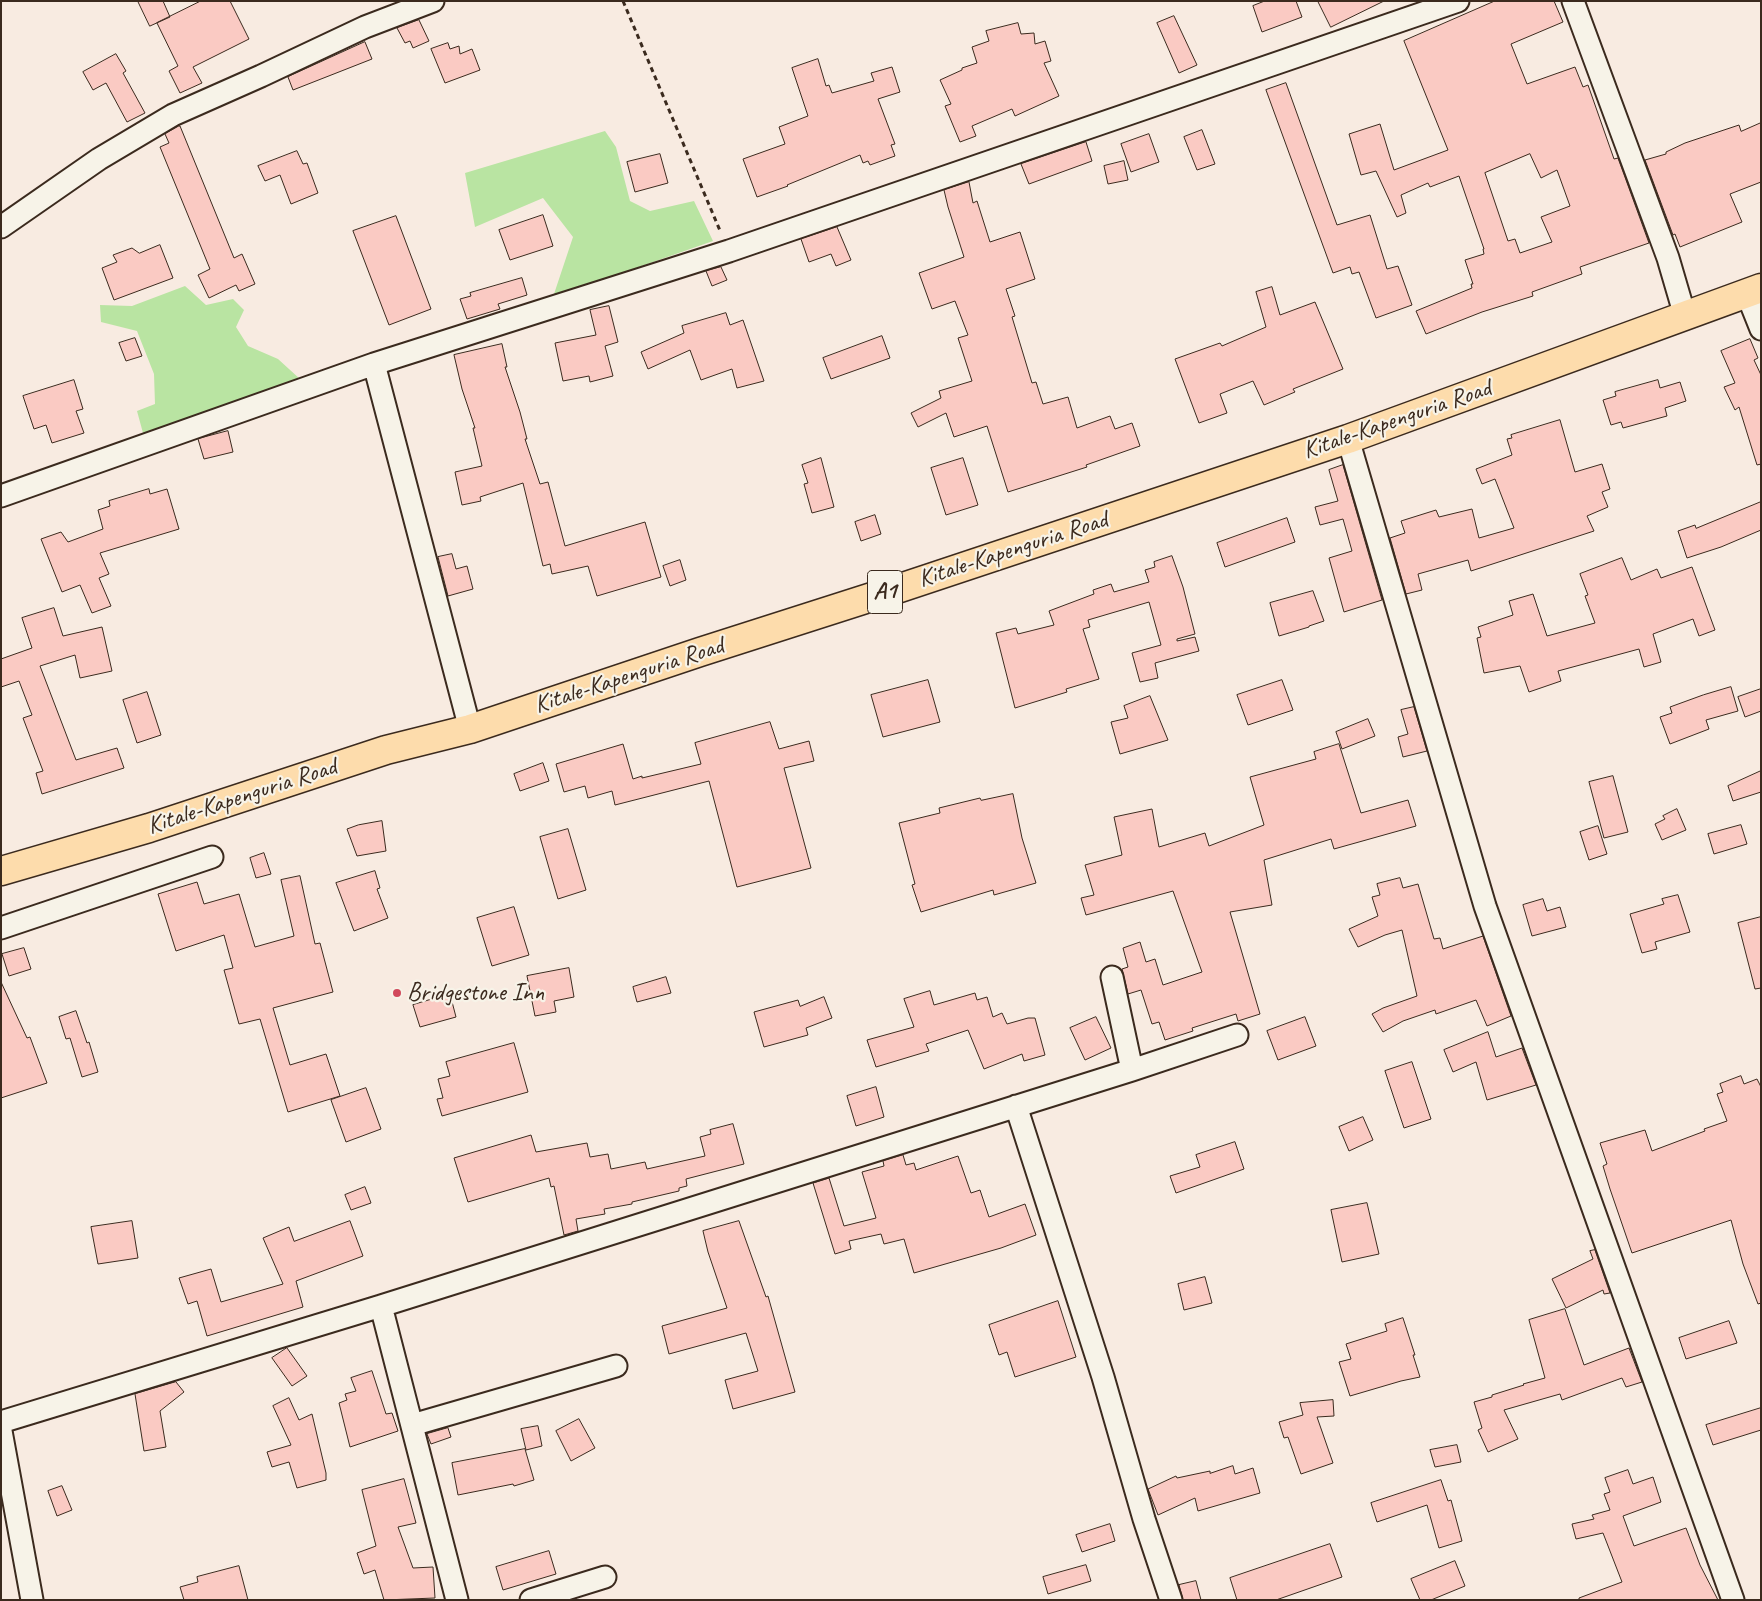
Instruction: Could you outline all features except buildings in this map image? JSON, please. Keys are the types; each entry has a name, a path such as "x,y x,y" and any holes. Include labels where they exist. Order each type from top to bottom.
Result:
{"highway":[{"name":"Kitale-Kapenguria Road","path":"1,871 149,828 386,750 470,729 700,652 900,588 1348,439 1754,291"}],"street":[{"path":"1,227 99,159 173,115 365,27 433,1"},
{"path":"1,496 374,364 729,251 1458,1"},
{"path":"1573,1 1668,258 1684,316"},
{"path":"1754,291 1761,329"},
{"path":"374,364 470,729"},
{"path":"1348,439 1485,906 1733,1600"},
{"path":"1,928 212,857"},
{"path":"1112,977 1132,1070"},
{"path":"1,1422 381,1306 1238,1035"},
{"path":"1016,1106 1103,1377 1144,1519 1171,1600"},
{"path":"381,1306 457,1600"},
{"path":"412,1425 616,1366"},
{"path":"1,1431 32,1600"},
{"path":"531,1600 605,1577"}],"path":[{"path":"623,1 729,251"}],"green space":[{"path":"605,131 616,147 630,201 650,211 694,201 713,241 553,297 573,237 543,198 475,227 465,173"},
{"path":"185,286 206,305 233,299 244,310 236,327 248,346 278,359 300,379 223,409 143,433 137,411 155,404 154,374 137,331 101,322 100,305 132,306"}],"place":[{"name":"Bridgestone Inn","path":"397,993"}]}
